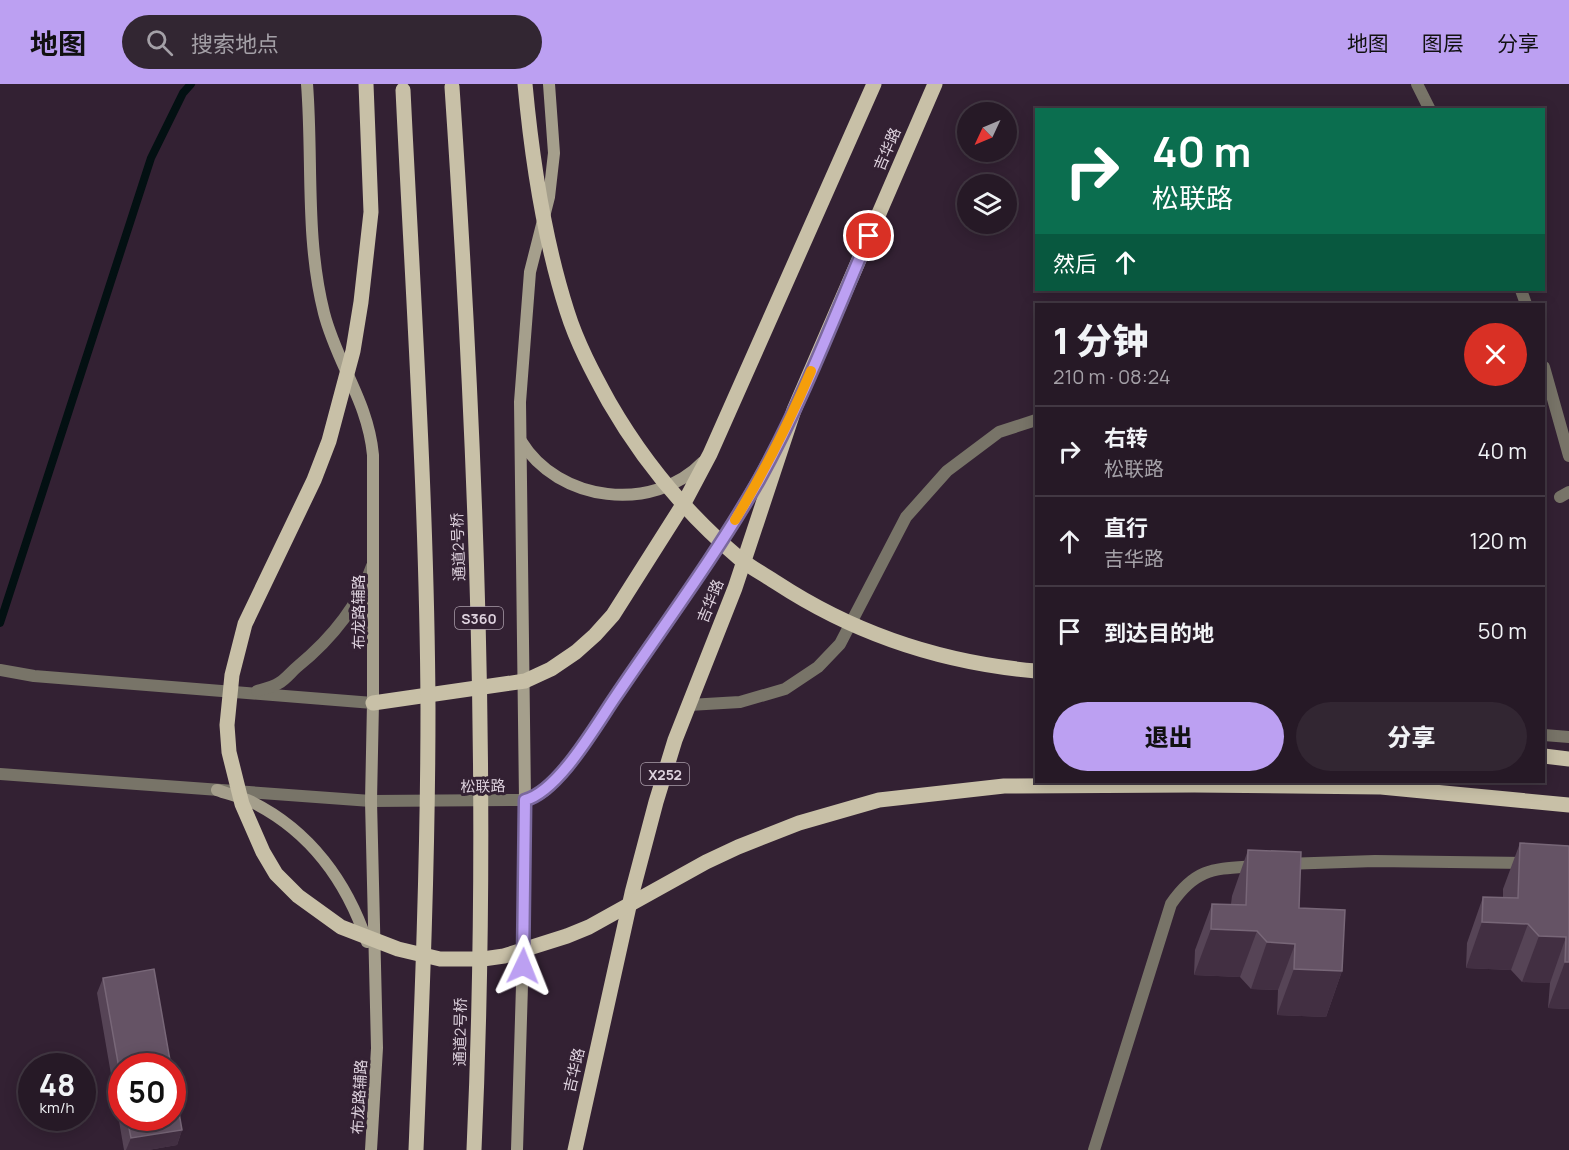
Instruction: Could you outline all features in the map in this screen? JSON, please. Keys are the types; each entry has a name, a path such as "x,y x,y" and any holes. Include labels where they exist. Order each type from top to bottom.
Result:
{"main road":[{"name":"布龙路辅路","path":"307,84 315,272 334,345 360,399 371,436 373,455 371,801 376,1048 371,1150"},
{"path":"366,84 370,212 362,302 352,351 328,441 314,480 245,624 231,675 227,725 229,752 242,804 263,852 276,874 298,896 341,927 398,949 440,959 483,959 504,956 567,936 706,862 799,823 879,800 1004,786 1194,784 1381,786 1569,805"},
{"path":"525,84 536,172 567,312 591,369 625,430 674,495 740,559 799,597 840,619 920,651 999,668 1035,671"},
{"path":"517,1150 525,800 520,402 530,272 549,197 554,153 549,84"},
{"path":"373,703 525,681 551,669 576,652 613,615 684,503 710,454 874,84"},
{"name":"吉华路","path":"575,1150 632,893 675,740 754,534 794,410 934,84"},
{"name":"通道2号桥","path":"452,86 470,383 478,582 482,769 474,1150"},
{"path":"403,87 425,555 428,708 424,956 416,1150"},
{"path":"520,440 536,462 560,479 590,490 622,496 638,495 670,486 696,469 710,454"},
{"path":"1545,756 1569,759"},
{"path":"217,790 250,801 275,815 302,835 324,860 344,888 359,917 375,976"}],"street":[{"path":"1417,84 1429,108"},
{"path":"1545,371 1569,456"},
{"name":"松联路","path":"3,775 371,801 525,800 541,794 578,750 731,525 759,479 794,410"},
{"path":"689,705 740,702 784,689 818,667 840,644 906,517 947,471 999,432 1035,420"},
{"path":"253,693 279,683 326,640 345,618 365,586 373,562"},
{"path":"0,670 34,676 373,703"},
{"path":"1545,735 1569,737"},
{"path":"1094,1150 1171,904 1183,887 1199,874 1219,868 1375,861 1546,863"}],"building":[{"path":"1520,843 1569,846 1569,962 1565,962 1566,937 1539,936 1528,924 1482,922 1483,897 1518,898"},
{"path":"1248,850 1301,852 1299,908 1345,910 1342,971 1294,969 1295,944 1267,942 1257,931 1211,929 1212,904 1246,905"},
{"path":"154,969 169,1053 116,1053 103,978"},
{"path":"130,1131 176,1131 131,1138"}],"waterway":[{"path":"0,623 151,158 183,93 191,84"}],"slow traffic":[{"path":"735,520 759,479 811,371"}],"route":[{"path":"523,966 525,800 541,794 560,775 731,525 759,479 794,410 869,236"}]}
